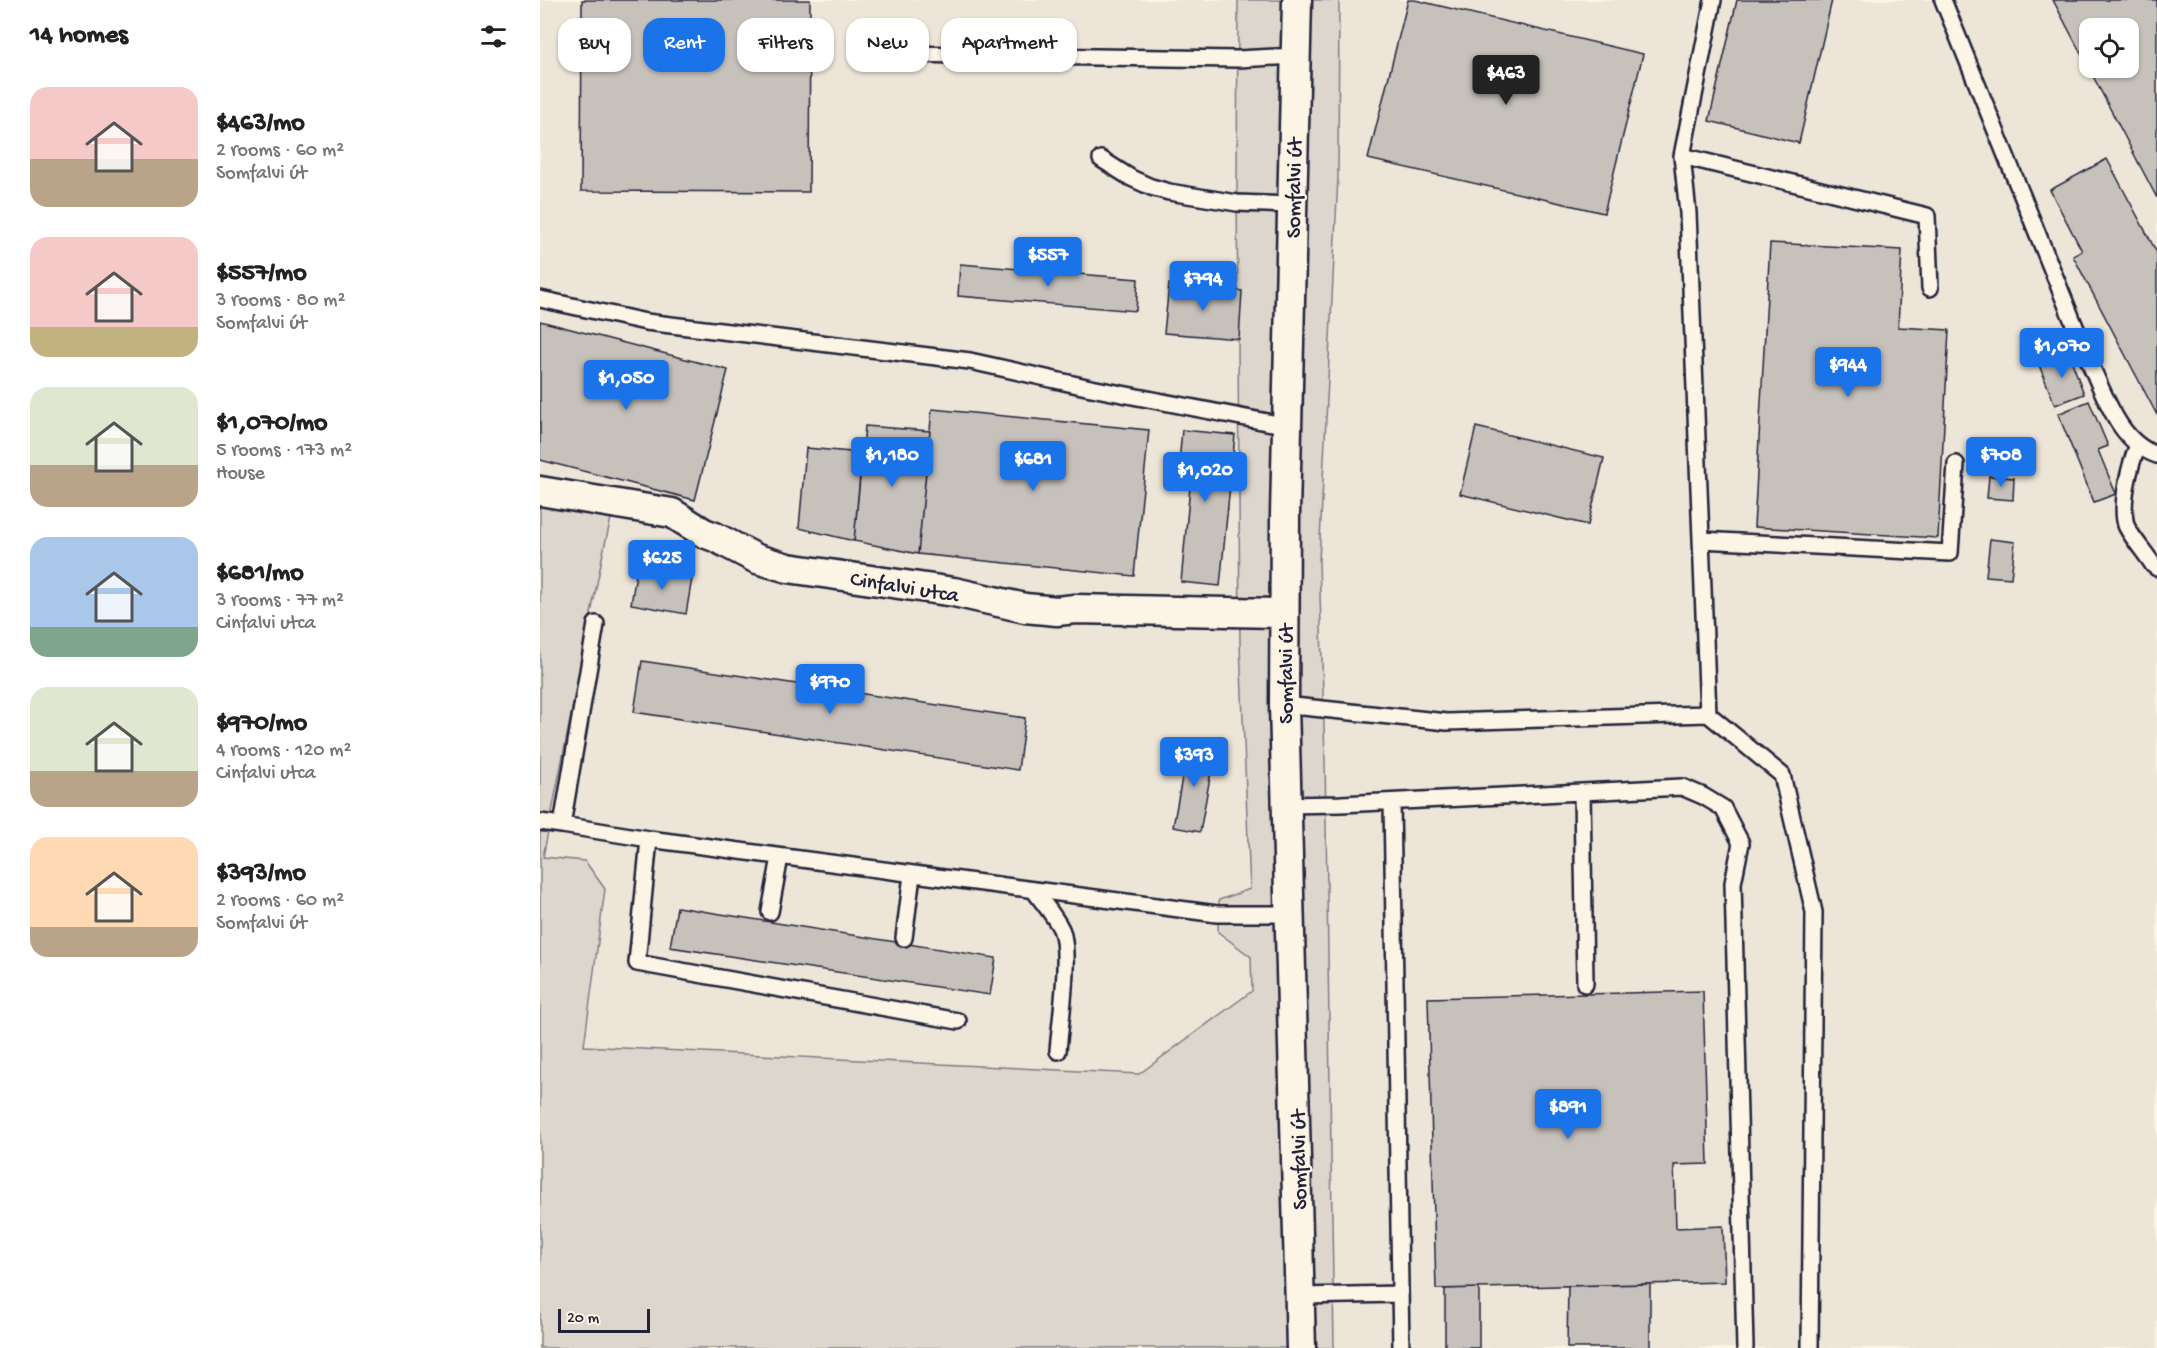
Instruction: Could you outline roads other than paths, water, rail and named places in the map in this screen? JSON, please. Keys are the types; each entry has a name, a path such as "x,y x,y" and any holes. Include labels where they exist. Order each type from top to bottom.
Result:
{"street":[{"name":"Somfalvi út","path":"1297,0 1285,514 1284,705 1301,1348"},
{"name":"Cinfalvi utca","path":"540,490 672,513 704,533 757,559 788,568 954,592 1024,608 1057,612 1075,609 1284,613"}],"lane":[{"path":"1708,714 1688,213 1682,156 1713,0"},
{"path":"1943,0 2091,366 2115,417 2126,433 2138,445 2157,455"},
{"path":"929,54 1238,59 1295,56"},
{"path":"1682,156 1927,216 1930,288"},
{"path":"1101,159 1131,178 1169,192 1237,203 1292,206"},
{"path":"540,299 646,322 970,361 1091,388 1288,426"},
{"path":"2138,445 2129,465 2125,503 2126,525 2157,568"},
{"path":"1701,540 1950,553 1956,464"},
{"path":"562,825 596,624"},
{"path":"1284,705 1447,722 1708,714 1782,775 1814,912 1810,1348"},
{"path":"1285,805 1392,802 1682,787 1723,808 1741,843 1733,884 1745,1348"},
{"path":"1582,792 1586,984"},
{"path":"1392,802 1401,1348"},
{"path":"540,822 912,875 1217,914 1291,914"},
{"path":"649,839 637,963 958,1022"},
{"path":"770,912 780,857"},
{"path":"904,938 912,875"},
{"path":"1034,890 1062,931 1064,985 1058,1052"},
{"path":"1300,1296 1399,1294"}]}
